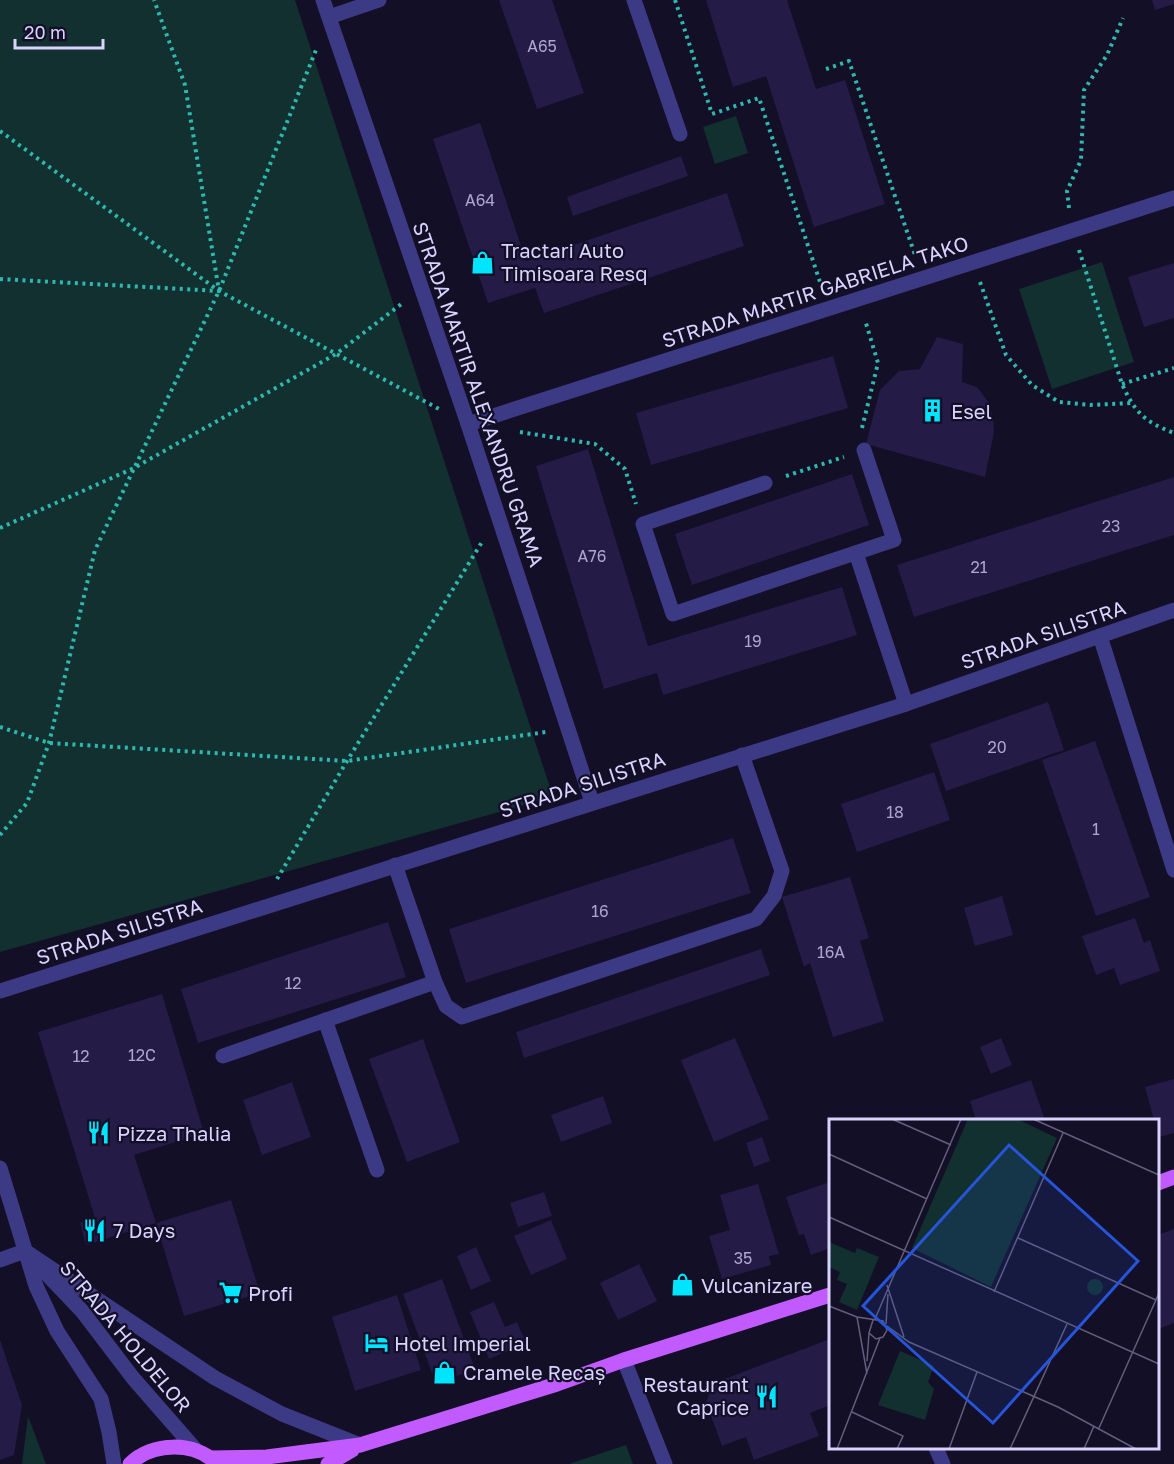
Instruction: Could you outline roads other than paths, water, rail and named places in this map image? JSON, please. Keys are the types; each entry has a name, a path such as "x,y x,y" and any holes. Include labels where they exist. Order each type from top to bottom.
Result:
{"main road":[{"path":"1159,1183 1174,1177"},
{"path":"129,1464 137,1456 165,1446 195,1449 214,1461 360,1445 546,1388 624,1360 829,1296"},
{"path":"328,1464 360,1445"}],"street":[{"name":"STRADA MARTIR ALEXANDRU GRAMA","path":"323,0 468,424 592,802"},
{"path":"329,17 379,0"},
{"path":"634,0 680,134"},
{"name":"STRADA MARTIR GABRIELA TAKO","path":"468,424 1174,198"},
{"path":"765,483 643,524 673,614 894,540 864,450"},
{"path":"856,553 906,704"},
{"name":"STRADA SILISTRA","path":"0,991 906,704 1174,610"},
{"path":"1100,636 1174,870"},
{"path":"395,865 435,982 446,1006 462,1017 756,919 774,896 782,871 742,755"},
{"path":"223,1056 435,982"},
{"path":"325,1020 376,1170"},
{"name":"STRADA HOLDELOR","path":"0,1168 36,1286 57,1331 101,1399 114,1464"},
{"path":"0,1260 25,1251 215,1378 282,1414 360,1445"},
{"name":"STRADA HOLDELOR","path":"25,1251 82,1311 133,1378 195,1449"},
{"path":"624,1360 665,1464"},
{"path":"936,1449 943,1464"}],"place":[{"name":"Tractari Auto Timisoara Resq","path":"483,262"},
{"name":"Esel","path":"933,411"},
{"name":"Pizza Thalia","path":"99,1133"},
{"name":"7 Days","path":"95,1230"},
{"name":"Vulcanizare","path":"683,1285"},
{"name":"Profi","path":"230,1293"},
{"name":"Hotel Imperial","path":"376,1343"},
{"name":"Cramele Recaș","path":"445,1372"},
{"name":"Restaurant Caprice","path":"767,1396"}]}
